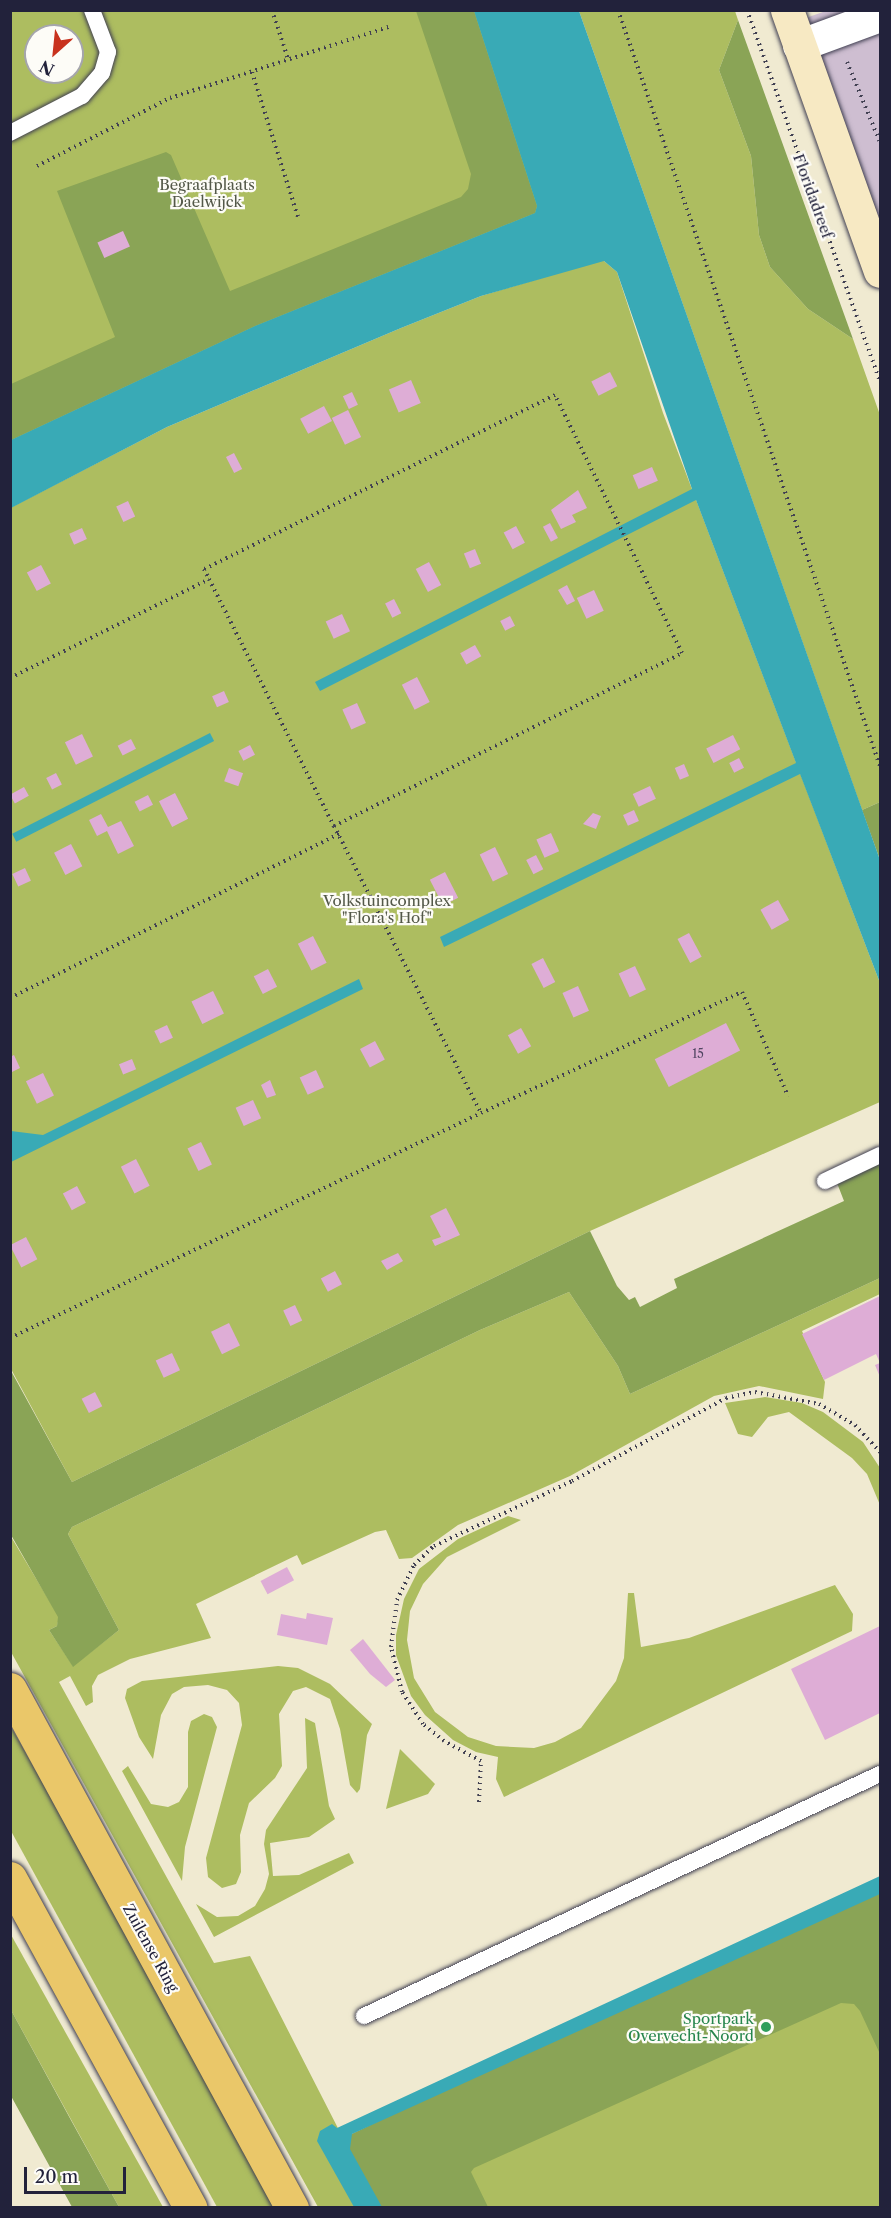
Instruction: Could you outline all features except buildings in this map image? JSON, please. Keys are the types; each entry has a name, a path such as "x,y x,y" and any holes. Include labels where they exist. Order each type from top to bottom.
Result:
{"main road":[{"name":"Zuilense Ring","path":"10,1689 292,2208"},
{"path":"10,1878 191,2208"}],"street":[{"path":"787,10 874,234 880,271"},
{"path":"800,46 880,16"}],"lane":[{"path":"10,133 82,96 102,73 108,52 92,10"},
{"path":"825,1181 880,1155"},
{"path":"364,2016 880,1774"}],"path":[{"path":"272,10 288,59"},
{"path":"618,10 880,766"},
{"name":"Floridadreef","path":"747,10 880,381"},
{"path":"37,166 170,98 389,27"},
{"path":"835,33 880,142"},
{"path":"252,72 298,217"},
{"path":"334,826 682,653 555,395 204,569 334,826 481,1113"},
{"path":"10,678 209,579"},
{"path":"10,998 339,834"},
{"path":"10,1338 481,1113 742,992 788,1096"},
{"path":"479,1802 481,1761 444,1742 423,1724 402,1692 391,1647 397,1600 414,1565 434,1546 572,1481 726,1398 755,1392 819,1404 855,1425 880,1452"}],"shaded area":[{"path":"826,11 880,11 880,272 794,22"}],"green space":[{"name":"Begraafplaats Daelwijck","path":"10,11 507,11 590,226 11,473"},
{"path":"416,11 474,11 537,206 535,213 255,326 11,440 11,384 115,337 57,191 166,152 171,155 230,291 461,197 468,189 471,174"},
{"path":"579,11 735,11 738,20 719,70 751,156 759,235 770,267 808,309 853,339 880,415 880,802 862,810"},
{"path":"738,20 853,339 808,309 770,267 759,235 751,156 719,70"},
{"name":"Volkstuincomplex \"Flora's Hof\"","path":"604,261 617,272 663,413 880,983 880,1102 590,1231 72,1482 11,1369 10,508 167,427 401,328 481,296"},
{"path":"880,802 880,860 862,810"},
{"path":"880,1163 880,1278 630,1394 618,1366 569,1292 480,1330 72,1527 68,1534 119,1630 73,1667 49,1630 57,1626 58,1617 11,1535 10,1369 72,1482 590,1231 617,1286 629,1300 635,1297 640,1307 677,1288 674,1279 844,1201 837,1183"},
{"path":"880,1278 880,1294 802,1331 825,1382 823,1399 759,1386 714,1396 570,1476 458,1525 412,1558 399,1559 386,1530 375,1532 302,1565 297,1555 196,1604 211,1638 130,1659 98,1675 92,1686 93,1702 86,1706 70,1676 59,1682 214,1963 250,1956 343,2138 371,2207 318,2207 11,1652 10,1535 59,1617 57,1626 49,1630 73,1666 119,1630 68,1534 72,1527 480,1330 569,1292 618,1366 630,1394"},
{"path":"765,1397 802,1403 823,1412 863,1442 880,1468 880,1505 867,1474 852,1458 789,1412 768,1417 752,1437 738,1434 725,1403"},
{"path":"508,1516 521,1520 447,1557 423,1584 410,1611 407,1640 414,1678 435,1712 468,1737 496,1746 534,1748 555,1742 581,1728 616,1681 624,1658 628,1593 634,1593 641,1647 689,1638 835,1585 853,1614 852,1631 504,1797 496,1779 498,1757 476,1752 453,1740 425,1715 411,1696 396,1655 396,1635 404,1599 419,1569 458,1539"},
{"path":"278,1666 298,1668 330,1684 372,1724 367,1735 360,1789 357,1793 350,1785 340,1729 330,1699 306,1687 293,1691 279,1714 282,1766 275,1778 249,1803 240,1835 241,1872 236,1884 222,1888 208,1877 206,1858 242,1725 239,1703 227,1690 208,1685 184,1687 172,1694 161,1715 153,1759 139,1737 125,1698 127,1689 142,1681"},
{"path":"204,1714 212,1717 217,1727 185,1847 182,1881 122,1771 128,1766 151,1804 168,1807 179,1802 188,1787 188,1732 191,1721"},
{"path":"305,1718 315,1723 329,1806 335,1819 309,1837 270,1843 273,1876 299,1875 349,1853 354,1863 214,1937 196,1904 217,1917 238,1916 255,1906 265,1889 269,1874 264,1844 266,1830 307,1768"},
{"path":"10,1725 274,2207 217,2207 11,1831"},
{"path":"400,1749 435,1784 428,1794 386,1809"},
{"path":"880,1881 880,2054 860,2011 854,2004 841,2003 474,2168 471,2172 488,2207 371,2207 339,2140"},
{"name":"Sportpark Overvecht-Noord","path":"880,1923 880,2207 462,2207 424,2131"},
{"path":"10,1933 163,2207 119,2207 11,2010"},
{"path":"11,2010 119,2207 72,2207 11,2096"}],"water":[{"path":"474,11 579,11 880,860 880,983 800,774 444,947 440,937 796,763 696,500 320,691 315,682 692,489 617,272 604,261 481,296 401,328 167,427 11,508 11,440 255,326 535,213 537,206"},
{"path":"210,733 214,741 16,842 12,834"},
{"path":"359,979 363,989 11,1162 11,1131 43,1135"},
{"path":"880,1876 880,1894 352,2134 350,2149 382,2207 354,2207 317,2141 320,2131 332,2124 337,2128"}],"place":[{"name":"Sportpark Overvecht-Noord","path":"766,2027"}]}
